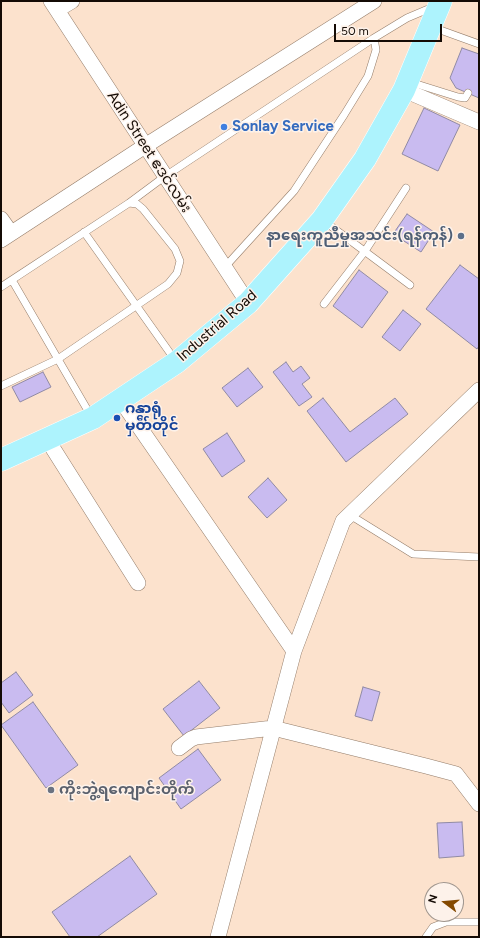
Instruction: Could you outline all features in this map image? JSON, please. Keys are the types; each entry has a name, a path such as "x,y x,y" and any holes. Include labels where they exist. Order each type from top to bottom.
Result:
{"main road":[{"name":"Industrial Road","path":"1,460 93,418 177,362 248,303 322,220 365,159 406,86 441,2"}],"street":[{"path":"54,6 72,1"},
{"path":"1,219 6,237 144,146 374,1"},
{"name":"Adin Street ဧဒင်လမ်း","path":"54,6 164,177 248,303"},
{"path":"406,86 479,122"},
{"path":"218,937 294,651 343,521 479,390"},
{"path":"120,399 294,651"},
{"path":"47,439 138,583"},
{"path":"179,748 196,737 273,728 456,774 479,804"}],"lane":[{"path":"1,287 129,203 164,177 374,38 407,18 441,2"},
{"path":"431,27 479,44"},
{"path":"224,268 294,192 328,140 368,76 376,50 374,38"},
{"path":"406,86 465,98 468,93"},
{"path":"324,304 365,250 406,188"},
{"path":"1,386 58,359 168,284 177,273 180,260 175,249 143,209 136,204 129,203"},
{"path":"322,220 365,250 410,285"},
{"path":"84,232 177,362"},
{"path":"12,280 93,418"},
{"path":"350,515 413,554 479,556"},
{"path":"426,937 433,927 446,922 479,922"}],"building":[{"path":"462,48 479,54 479,98 456,88 450,78"},
{"path":"424,108 460,125 438,171 402,154"},
{"path":"407,214 434,232 421,252 393,234"},
{"path":"460,265 479,279 479,346 477,349 426,309"},
{"path":"359,270 388,292 362,328 333,306"},
{"path":"403,310 421,324 400,351 382,337"},
{"path":"286,362 293,372 301,366 310,378 302,384 312,397 299,406 273,372"},
{"path":"248,368 263,387 237,407 222,388"},
{"path":"43,372 51,387 20,402 12,387"},
{"path":"323,398 350,432 395,398 408,414 346,462 307,411"},
{"path":"227,433 245,461 222,477 203,449"},
{"path":"268,478 287,500 267,518 248,497"},
{"path":"16,672 33,695 9,713 1,702 1,683"},
{"path":"199,681 220,708 184,736 163,709"},
{"path":"363,687 380,692 372,721 355,716"},
{"path":"33,702 78,765 46,788 1,725"},
{"path":"198,749 221,780 181,809 159,778"},
{"path":"462,822 464,856 439,858 437,823"},
{"path":"130,856 157,894 97,937 70,937 52,912"}],"place":[{"name":"Sonlay Service","path":"224,127"},
{"name":"နာရေးကူညီမှုအသင်း(ရန်ကုန်)","path":"461,236"},
{"name":"ဂန္ဓာရုံ မှတ်တိုင်","path":"117,418"},
{"name":"ကိုးဘွဲ့ရကျောင်းတိုက်","path":"51,790"}]}
